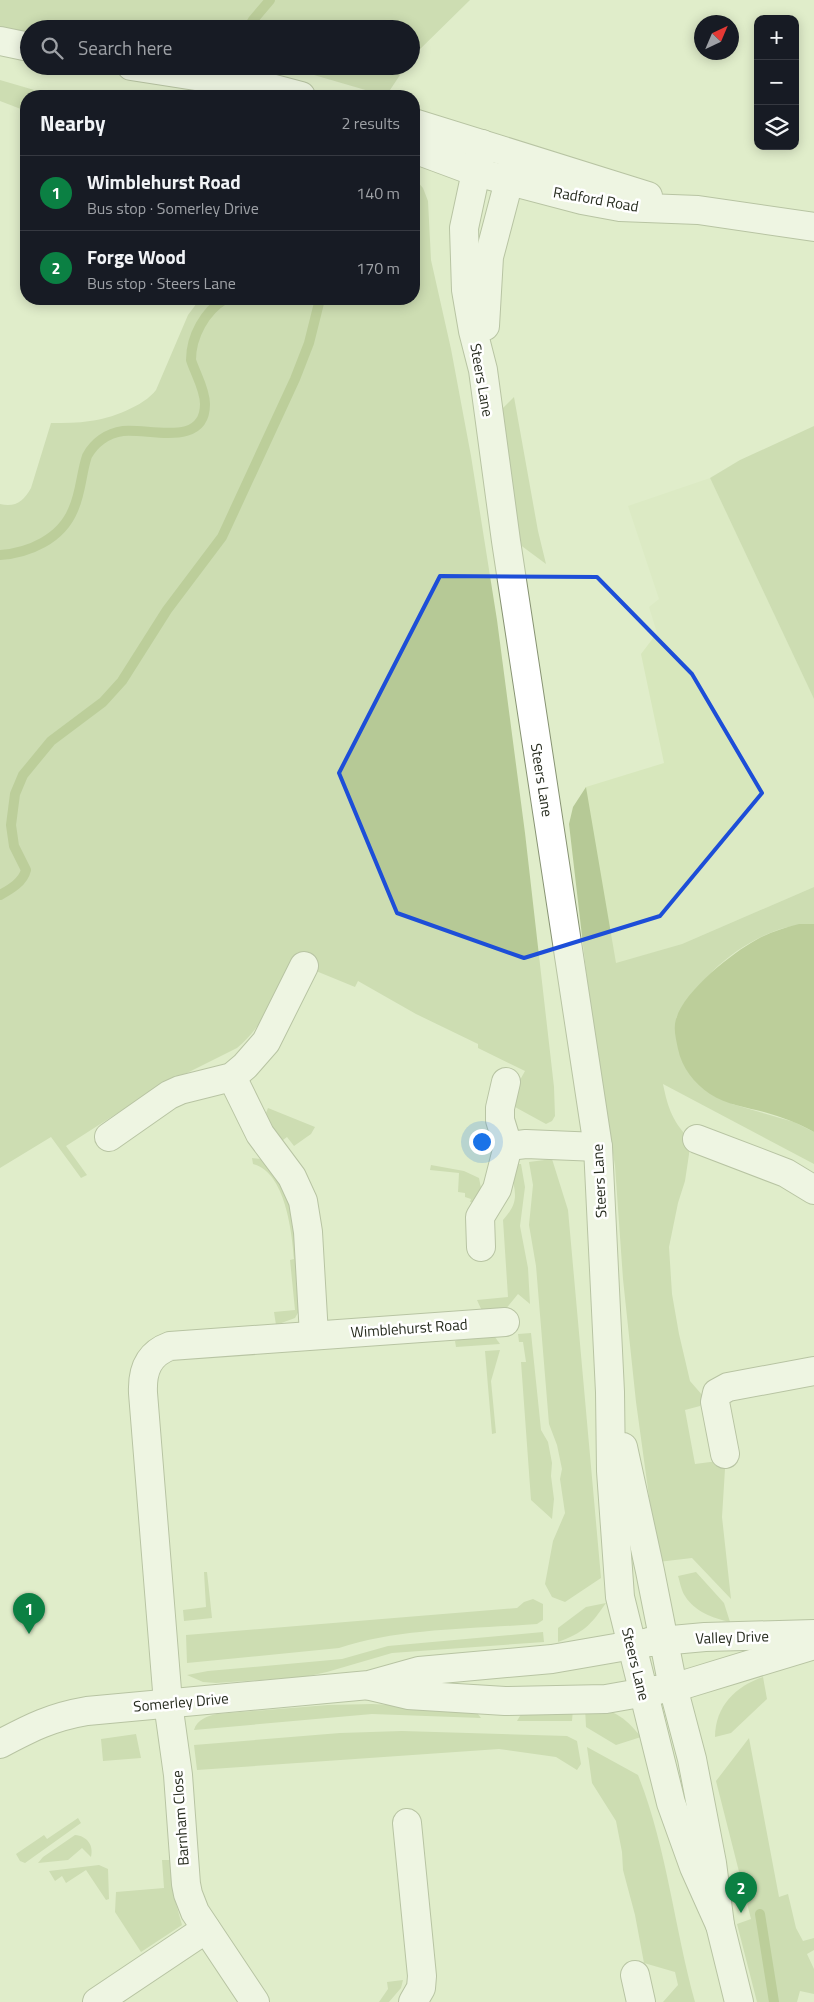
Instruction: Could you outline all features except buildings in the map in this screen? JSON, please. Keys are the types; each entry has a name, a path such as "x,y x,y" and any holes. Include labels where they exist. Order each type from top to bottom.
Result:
{"street":[{"path":"0,41 20,45"},
{"path":"189,75 278,90"},
{"path":"420,125 651,197 714,212"},
{"name":"Steers Lane","path":"482,144 464,228 466,290 483,370 506,542 598,1147 610,1392 649,1564 648,1642 658,1690 692,1759 712,1863 720,1925 739,2002"},
{"name":"Radford Road","path":"420,151 476,172 582,200 620,207 714,212 814,227"},
{"path":"483,370 487,270 493,237 516,154"},
{"path":"109,1136 180,1090 232,1077 256,1055 266,1042 304,966"},
{"path":"232,1077 260,1134 292,1177 302,1201 308,1232 314,1335"},
{"path":"481,1247 480,1217 497,1189 508,1146 500,1120 500,1108 506,1082"},
{"path":"697,1139 786,1173 814,1190"},
{"path":"508,1146 526,1144 598,1147"},
{"name":"Wimblehurst Road","path":"168,1703 143,1393 144,1373 151,1358 156,1353 170,1346 505,1322"},
{"path":"725,1454 714,1402 716,1393 728,1387 814,1371"},
{"name":"Valley Drive","path":"648,1642 814,1634"},
{"name":"Somerley Drive","path":"0,1744 33,1726 60,1716 87,1711 369,1685 419,1671 552,1659 648,1642"},
{"name":"Somerley Drive","path":"369,1685 408,1695 505,1701 606,1699 658,1690 814,1645"},
{"name":"Barnham Close","path":"168,1703 178,1775 186,1884 191,1904 256,2002"},
{"path":"407,1823 422,1976 421,1988 413,2002"},
{"path":"97,2002 206,1929"},
{"path":"635,1975 641,2002"}],"highlighted area":[{"path":"440,576 597,577 692,674 762,793 660,916 524,958 397,913 339,773"}],"shaded area":[{"path":"0,0 470,0 420,49 420,20 20,20 20,34 0,28"},
{"path":"314,75 400,75 390,90 365,90"},
{"path":"0,80 34,90 20,90 20,109 0,101"},
{"path":"420,185 423,188 428,201 431,260 451,349 471,456 497,620 525,833 554,1087 555,1116 552,1121 546,1124 515,1107 515,1089 525,1071 478,1048 478,1044 416,1014 358,981 355,987 316,971 309,956 298,952 265,1016 237,1048 155,1089 66,1146 87,1175 81,1178 51,1137 0,1168 0,504 15,504 28,493 51,423 81,422 107,418 126,411 151,396 156,390 188,315 196,305 420,305"},
{"path":"514,397 538,531 546,564 519,544 502,409"},
{"path":"814,426 814,699 710,478 740,460"},
{"path":"710,478 814,699 814,887 682,944 616,964 600,923 586,787 664,763 641,654 657,633 649,607 659,599 628,506"},
{"path":"586,787 616,963 682,944 814,887 814,924 793,926 773,932 753,941 734,953 700,984 676,1018 732,1104 794,1122 814,1132 814,1164 663,1084 672,1115 691,1141 685,1181 678,1203 669,1247 672,1294 679,1334 690,1381 703,1396 700,1406 685,1410 695,1464 718,1461 723,1464 725,1469 722,1517 731,1599 692,1558 658,1562 636,1402 623,1279 615,1166 587,979 569,824 573,807"},
{"path":"799,924 814,924 814,1132 784,1118 730,1103 710,1094 694,1080 682,1062 676,1042 675,1030 676,1019 681,1008 698,985 722,963 761,937"},
{"path":"268,1108 315,1127 311,1134 294,1146 287,1137 279,1143 262,1114 266,1113"},
{"path":"252,1158 261,1159 285,1191 297,1230 299,1311 295,1318 276,1325 274,1312 295,1310 290,1260 294,1259 289,1219 280,1190 273,1178 264,1169 253,1164"},
{"path":"552,1159 568,1210 601,1578 565,1602 552,1597 545,1584 553,1541 565,1513 560,1479 562,1469 557,1445 549,1424 536,1266 529,1225 533,1185 529,1162"},
{"path":"518,1164 521,1164 525,1187 520,1226 528,1268 530,1304 518,1294 505,1310 482,1311 477,1300 508,1297 503,1220 514,1203 513,1171"},
{"path":"431,1165 464,1171 479,1178 481,1188 477,1203 470,1202 471,1199 465,1197 465,1193 458,1192 459,1173 430,1170"},
{"path":"479,1332 492,1333 500,1344 456,1347 455,1341"},
{"path":"531,1333 541,1430 548,1442 552,1463 551,1476 554,1499 552,1519 531,1500 521,1362 526,1362 523,1342 519,1342 518,1334"},
{"path":"500,1350 491,1381 496,1433 492,1434 485,1351"},
{"path":"204,1572 207,1572 212,1618 184,1621 183,1610 206,1607"},
{"path":"696,1572 724,1603 730,1622 711,1616 689,1602 678,1576"},
{"path":"533,1599 543,1604 543,1620 537,1624 411,1633 362,1641 339,1648 187,1663 186,1635 517,1608 524,1602"},
{"path":"606,1603 586,1627 558,1642 558,1628 586,1607"},
{"path":"543,1632 544,1642 392,1653 304,1677 216,1683 203,1682 187,1675 208,1671 342,1659 388,1646"},
{"path":"763,1677 767,1699 731,1733 715,1737 719,1716 729,1699 744,1686"},
{"path":"372,1704 474,1709 481,1718 372,1714 194,1730 200,1721 217,1714 328,1705"},
{"path":"585,1707 610,1711 629,1724 641,1737 616,1745 586,1727"},
{"path":"524,1709 573,1709 572,1721 517,1721"},
{"path":"402,1731 567,1736 577,1741 581,1764 577,1770 556,1757 499,1749 197,1770 194,1745 340,1733"},
{"path":"136,1734 141,1758 103,1761 101,1739"},
{"path":"749,1738 779,1897 788,1894 796,1928 803,1941 814,1938 814,1950 807,1954 814,1969 814,1994 800,1991 797,2002 757,2002 737,1924 751,1919 716,1781"},
{"path":"587,1747 638,1775 656,1831 695,2002 663,2002 678,1985 675,1972 644,1963 635,1915 623,1870 622,1852 616,1821 592,1783"},
{"path":"78,1818 81,1823 25,1863 20,1861 16,1854 44,1835 47,1839"},
{"path":"75,1835 83,1837 89,1842 92,1853 91,1857 82,1848 68,1860 38,1863 43,1857"},
{"path":"162,1860 170,1860 173,1893 182,1925 141,1952 115,1912 116,1892 164,1888"},
{"path":"99,1865 108,1869 109,1899 106,1900 86,1870 66,1883 62,1876 55,1881 49,1871"},
{"path":"403,1980 401,1988 389,2002 379,2002 388,1989 387,1982"}],"waterway":[{"path":"253,20 270,0"},
{"path":"0,555 33,548 61,529 76,504 87,456 102,439 123,431 160,433 186,431 196,426 203,418 205,398 191,360 192,351 200,325 217,305"},
{"path":"0,895 19,882 26,870 14,846 11,825 15,794 23,775 51,741 103,702 122,681 167,610 222,537 295,379 309,343 318,305"},
{"path":"760,1914 774,2002"}],"place":[{"name":"Wimblehurst Road","path":"29,1634"},
{"name":"Forge Wood","path":"741,1913"}]}
